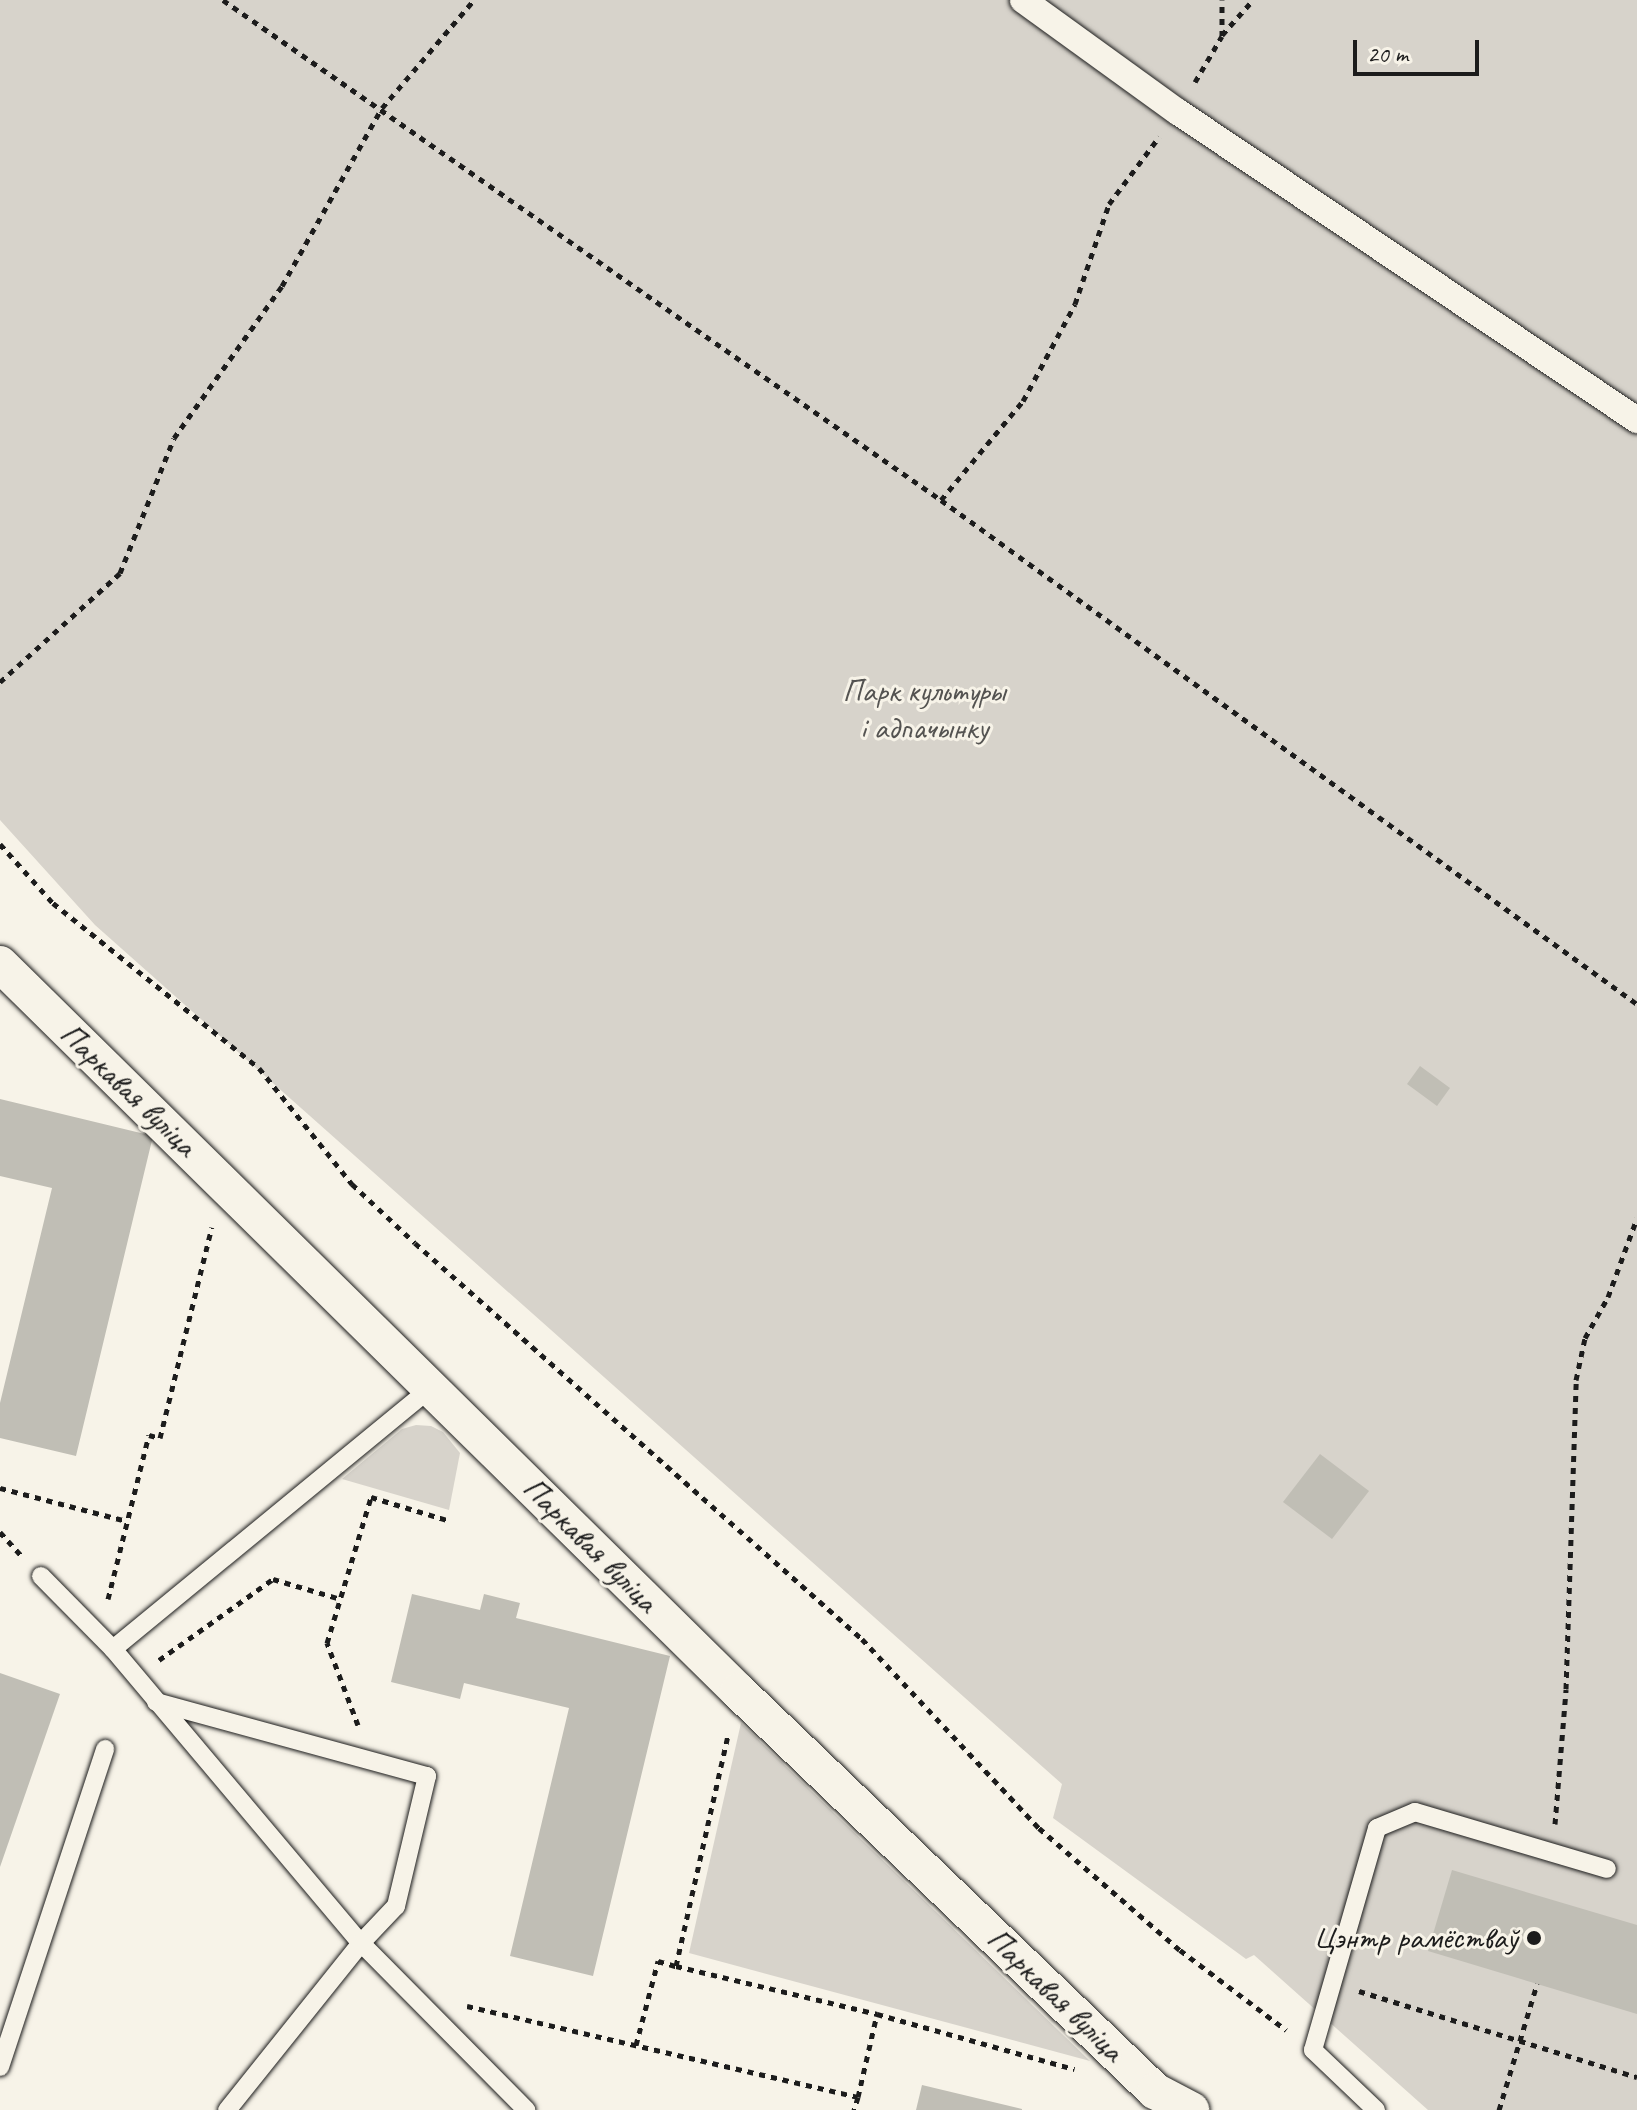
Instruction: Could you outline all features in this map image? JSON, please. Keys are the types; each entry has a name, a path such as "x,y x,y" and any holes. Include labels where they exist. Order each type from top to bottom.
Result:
{"street":[{"path":"1023,0 1178,112 1637,420"},
{"name":"Паркавая вуліца","path":"0,964 738,1691 1163,2101 1191,2110"}],"lane":[{"path":"113,1649 431,1388"},
{"path":"41,1576 113,1649 361,1943 526,2110"},
{"path":"156,1702 427,1776 396,1906 361,1943 227,2110"},
{"path":"0,2067 105,1749"},
{"path":"1376,2110 1313,2050 1377,1828 1415,1812 1607,1869"}],"path":[{"path":"223,0 941,500 1637,1004"},
{"path":"0,682 120,573 174,438 282,286 382,108 474,0"},
{"path":"1222,0 1222,36"},
{"path":"941,500 1023,401 1075,304 1109,204 1178,112 1222,36 1253,0"},
{"path":"0,844 53,903 259,1068 352,1184 415,1243 862,1639 1039,1828 1180,1950 1313,2050"},
{"path":"99,1634 149,1435 160,1438 223,1183"},
{"path":"1553,1853 1566,1689 1576,1380 1585,1338 1608,1297 1637,1218"},
{"path":"0,1488 127,1521"},
{"path":"373,1762 327,1643 371,1497 447,1520"},
{"path":"136,1677 273,1579 341,1599"},
{"path":"676,1966 738,1691"},
{"path":"636,2045 658,1961 877,2014 1082,2071"},
{"path":"1331,1982 1637,2077"},
{"path":"1499,2110 1537,1984"},
{"path":"411,1993 858,2097"},
{"path":"854,2110 877,2014"}],"green space":[{"name":"Парк культуры і адпачынку","path":"0,0 1637,0 1637,2110 1428,2110 1254,1955 1246,1959 1053,1818 1062,1784 95,925 0,820"},
{"path":"416,1425 431,1426 443,1432 460,1453 449,1510 342,1479 402,1429"},
{"path":"741,1723 1090,2061 689,1953"}],"building":[{"path":"1420,1066 1450,1088 1437,1106 1407,1084"},
{"path":"0,1099 153,1136 76,1456 0,1438 0,1403 52,1188 0,1176"},
{"path":"1320,1454 1369,1491 1332,1539 1283,1502"},
{"path":"412,1594 480,1610 484,1594 520,1603 516,1618 670,1656 593,1976 510,1956 569,1708 464,1683 460,1699 391,1682"},
{"path":"0,1673 60,1694 0,1867"},
{"name":"Цэнтр рамёстваў","path":"1452,1870 1637,1925 1637,2014 1428,1951"},
{"path":"922,2085 1022,2109 1022,2110 916,2110"}],"place":[{"name":"Цэнтр рамёстваў","path":"1534,1938"}]}
